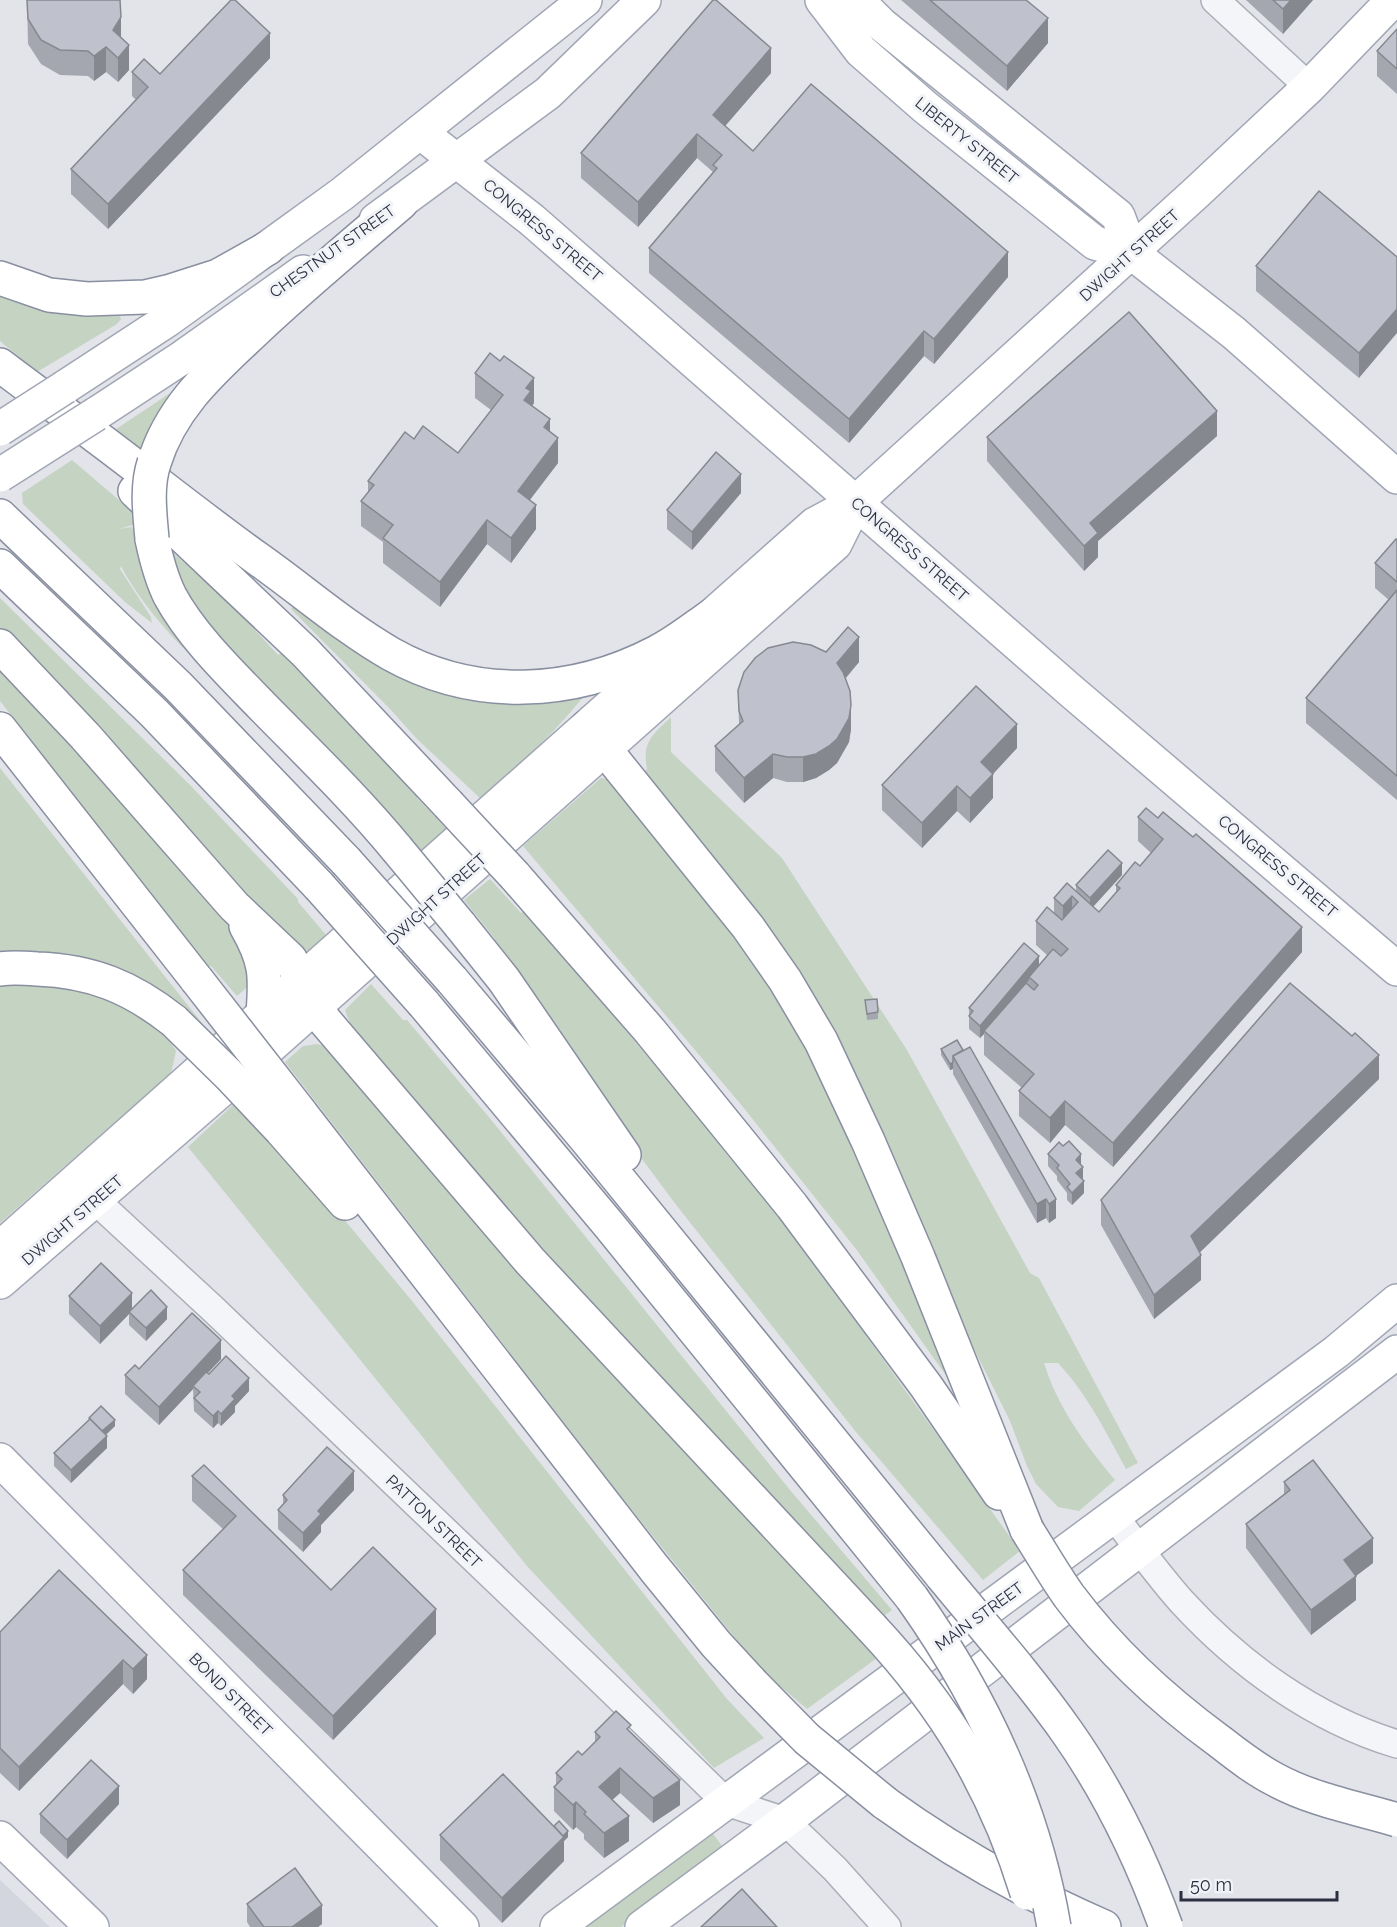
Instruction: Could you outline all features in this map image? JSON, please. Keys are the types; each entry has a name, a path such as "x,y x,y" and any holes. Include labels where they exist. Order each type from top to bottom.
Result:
{"main road":[{"path":"0,429 166,321 342,194 585,0"},
{"name":"CHESTNUT STREET","path":"0,475 183,357 400,203 548,93 644,0"},
{"path":"548,93 670,0"},
{"path":"801,0 861,51"},
{"name":"LIBERTY STREET","path":"822,0 861,51 926,107 1095,243 1132,253 1234,333 1397,477"},
{"path":"857,0 881,24 1118,216 1132,253"},
{"name":"DWIGHT STREET","path":"596,738 714,614 815,524 856,502 1132,253 1309,87 1393,0"},
{"name":"CONGRESS STREET","path":"420,132 532,220 1071,691 1397,969"},
{"path":"400,203 282,306 198,386 170,427 158,449 151,471 149,511 152,539 159,567 170,595 183,617 217,659 355,801 504,980 617,1145 683,1258"},
{"path":"0,278 49,295 87,299 145,297 218,276 268,248"},
{"path":"8,372 355,631 392,654 438,675 462,682 507,687 549,686 587,679 612,672 659,651 714,614"},
{"path":"8,372 276,624 515,876 650,1031 792,1206 926,1386 981,1470 1027,1530 1069,1596 1118,1653 1176,1709 1276,1780 1340,1805 1397,1820"},
{"name":"DWIGHT STREET","path":"0,1281 95,1200 309,992 596,738 835,544 856,502"},
{"path":"0,516 178,686 346,861 452,980 683,1258 1044,1701 1089,1765 1126,1829 1166,1927"},
{"path":"0,566 154,713 319,886 424,1004 588,1200 912,1599 965,1681 997,1743 1031,1832 1043,1873 1054,1927"},
{"path":"0,646 85,736 234,906 290,959 325,1021 536,1268 905,1664 931,1697 975,1766 1008,1838 1036,1927"},
{"path":"0,729 196,980 290,1121 498,1367 676,1596 751,1682 807,1738 885,1803 978,1865 1047,1902 1104,1927"},
{"path":"596,738 748,927 785,980 821,1041 868,1141 918,1257 1027,1530"},
{"path":"234,906 263,959 265,978 263,1014"},
{"path":"0,969 58,970 86,974 135,993 174,1021 230,1076 290,1121"},
{"name":"DWIGHT STREET","path":"0,1248 263,1014 309,992"},
{"name":"MAIN STREET","path":"557,1927 1336,1352 1397,1301"},
{"path":"642,1927 785,1821 1397,1352"},
{"name":"BOND STREET","path":"0,1460 462,1927"},
{"path":"0,1838 92,1927"}],"street":[{"path":"1215,0 1309,87"},
{"name":"PATTON STREET","path":"95,1200 220,1316 726,1802 785,1821"},
{"path":"1114,1516 1181,1601 1250,1665 1279,1686 1338,1721 1397,1744"},
{"path":"785,1821 835,1869 887,1927"}],"shaded area":[{"path":"0,1880 50,1927 0,1927"}],"green space":[{"path":"0,290 119,313 121,319 117,324 37,372 0,341"},
{"path":"181,386 144,451 116,429"},
{"path":"72,460 133,512 133,525 118,529 132,527 135,536 231,695 157,619 121,566 120,569 151,617 152,623 125,602 23,504 22,493"},
{"path":"165,546 232,605 278,655 282,653 336,707 447,829 424,853 200,621 185,597"},
{"path":"0,598 189,784 298,899 298,902 327,936 320,943 309,950 295,952 0,635"},
{"path":"296,604 547,702 583,697 547,738 481,799 416,738 291,609"},
{"path":"0,667 229,917 254,981 237,996 211,966 209,967 0,701"},
{"path":"671,717 671,752 782,858 907,1050 1030,1273 1039,1278 1138,1463 1126,1469 1078,1387 1058,1363 1044,1363 1057,1395 1074,1425 1115,1480 1079,1511 1058,1507 1036,1484 1010,1421 972,1345 871,1123 644,772 647,769 647,745"},
{"path":"0,768 201,1022 197,1026 68,956 30,952 0,953"},
{"path":"601,778 613,780 748,949 813,1059 901,1246 955,1388 856,1249 743,1107 523,846"},
{"path":"490,879 521,913 524,911 785,1222 1020,1551 983,1580 856,1432 677,1206 627,1139 495,944 495,939 464,900"},
{"path":"0,978 101,992 165,1033 176,1051 171,1073 0,1223"},
{"path":"371,984 403,1020 407,1020 488,1116 790,1490 892,1610 880,1619 643,1365 643,1357 440,1135 351,1026 345,1010"},
{"path":"317,1044 329,1047 877,1658 807,1709 760,1669 619,1494 285,1062 303,1046"},
{"path":"234,1104 342,1217 412,1301 727,1699 764,1738 714,1768 527,1566 188,1147"},
{"path":"710,1830 725,1850 621,1927 579,1927"}],"building":[{"path":"27,0 120,0 121,17 113,30 129,45 118,58 106,47 94,56 88,51 60,50 41,40 28,19"},
{"path":"231,0 235,0 270,33 108,204 71,169 148,87 132,72 144,59 160,74"},
{"path":"713,0 716,0 771,48 713,115 753,151 811,84 1008,252 934,339 924,331 849,419 649,248 717,168 713,165 722,155 697,134 638,202 581,153"},
{"path":"930,0 1026,0 1048,18 1007,66"},
{"path":"1273,0 1291,0 1283,9"},
{"path":"1397,29 1397,69 1377,51"},
{"path":"1319,191 1397,257 1397,309 1359,353 1256,266"},
{"path":"1129,312 1217,411 1090,523 1098,533 1084,546 987,437"},
{"path":"490,353 500,361 504,356 534,378 526,388 531,391 524,400 550,419 544,427 558,438 518,491 536,505 511,538 487,520 440,582 383,538 393,525 361,501 374,485 368,481 405,432 414,439 423,426 458,453 503,395 475,373"},
{"path":"716,452 741,474 692,532 667,510"},
{"path":"1397,539 1397,582 1375,563"},
{"path":"1397,590 1397,776 1306,698"},
{"path":"848,627 859,637 837,663 850,691 851,705 849,718 837,739 816,754 787,757 773,754 744,778 715,746 743,721 739,711 738,690 744,672 755,658 768,648 793,642 811,645 826,652"},
{"path":"976,686 1017,724 981,762 993,774 970,798 957,786 922,823 882,785"},
{"path":"1146,808 1158,818 1163,812 1193,837 1196,834 1302,927 1113,1143 1065,1101 1050,1118 1019,1091 1034,1074 984,1031 1026,983 1034,990 1038,985 1029,977 1053,949 1061,956 1068,949 1036,921 1047,907 1062,920 1078,902 1072,896 1063,906 1054,898 1067,883 1099,912 1120,888 1116,885 1135,862 1140,866 1163,839 1138,817"},
{"path":"1108,850 1122,863 1090,898 1076,885"},
{"path":"1024,943 1039,956 980,1026 969,1016 973,1011 969,1008"},
{"path":"1290,983 1352,1036 1355,1033 1379,1055 1191,1236 1201,1255 1154,1295 1101,1200"},
{"path":"877,999 878,1012 867,1014 865,1000"},
{"path":"957,1040 963,1050 953,1056 953,1062 950,1064 941,1049"},
{"path":"970,1047 1056,1199 1049,1204 1046,1199 1037,1204 953,1056"},
{"path":"1069,1141 1081,1154 1076,1160 1083,1167 1076,1173 1084,1181 1072,1193 1067,1187 1070,1184 1057,1168 1059,1165 1048,1154 1059,1142 1063,1146"},
{"path":"101,1263 132,1293 100,1326 69,1296"},
{"path":"151,1290 167,1307 146,1328 129,1312"},
{"path":"192,1313 221,1340 159,1407 125,1375 135,1365 139,1369"},
{"path":"226,1356 249,1378 232,1396 235,1399 221,1414 218,1411 213,1416 194,1398 200,1392 193,1386 206,1372 209,1374"},
{"path":"101,1406 115,1420 102,1431 89,1418"},
{"path":"90,1419 107,1436 71,1470 54,1453"},
{"path":"327,1447 354,1471 318,1511 321,1514 303,1533 278,1510 287,1500 283,1495"},
{"path":"1313,1460 1373,1538 1344,1560 1356,1576 1311,1610 1246,1524 1290,1490 1284,1482"},
{"path":"204,1465 331,1590 373,1547 436,1609 333,1716 183,1570 236,1516 192,1476"},
{"path":"59,1570 147,1655 133,1669 123,1660 19,1767 0,1748 0,1632"},
{"path":"616,1711 631,1725 627,1729 680,1780 653,1798 620,1768 599,1787 629,1816 604,1833 584,1814 586,1812 576,1802 573,1805 554,1787 562,1779 556,1773 578,1751 582,1755 600,1737 595,1732"},
{"path":"91,1760 119,1786 67,1840 40,1814"},
{"path":"503,1774 564,1837 502,1898 440,1835"},
{"path":"559,1821 568,1831 563,1836 554,1826"},
{"path":"295,1868 322,1905 292,1927 264,1927 247,1904"},
{"path":"742,1889 777,1927 701,1927"}]}
